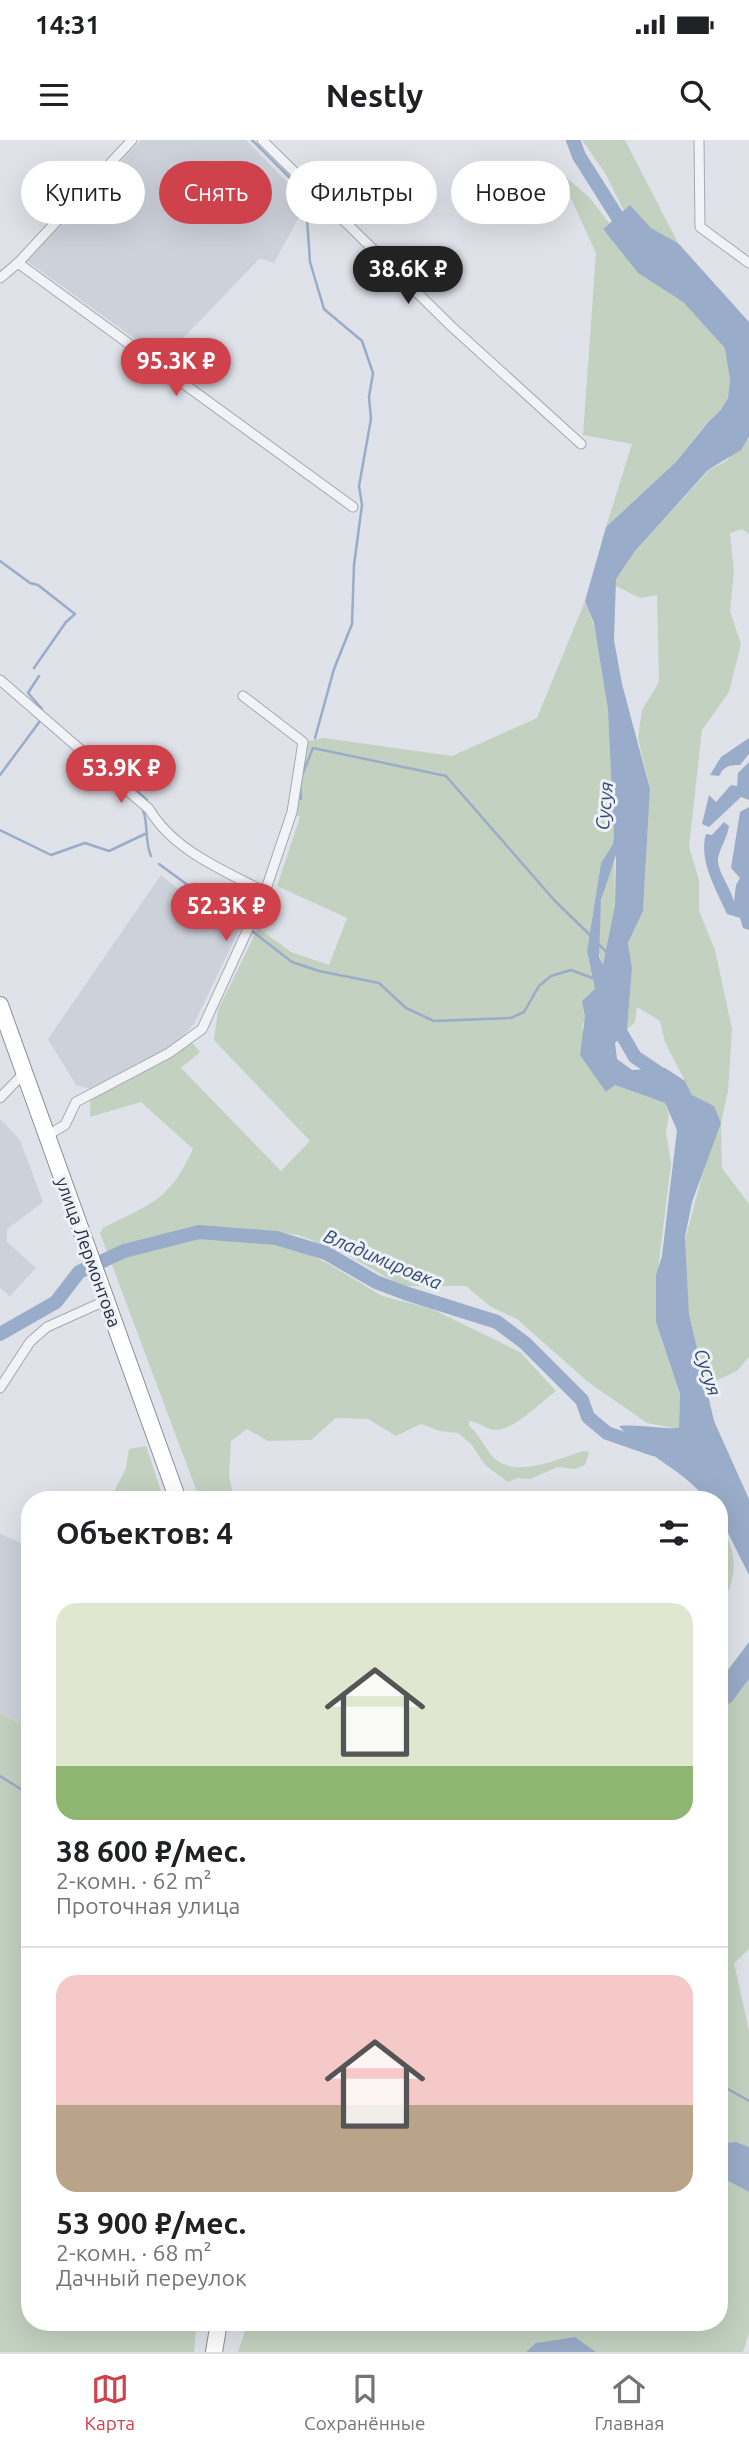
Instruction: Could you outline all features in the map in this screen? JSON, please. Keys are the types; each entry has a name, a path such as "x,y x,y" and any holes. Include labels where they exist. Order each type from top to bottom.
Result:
{"highway":[{"name":"улица Лермонтова","path":"0,1005 175,1491"},
{"path":"214,2352 218,2331"}],"street":[{"path":"1,275 18,263 132,140"},
{"path":"262,140 451,326 581,444"},
{"path":"699,140 700,227 749,263"},
{"path":"18,263 353,507"},
{"path":"0,680 149,809 160,829 194,855 265,892"},
{"path":"46,1136 65,1125 76,1102 169,1053 202,1029 265,892 292,812 303,742 243,696"},
{"path":"0,1098 24,1072"},
{"path":"0,1388 30,1342 47,1327 107,1300"}],"shaded area":[{"path":"141,140 246,140 267,161 159,161 159,224 272,224 272,167 286,181 286,224 295,224 274,263 260,258 163,359 27,261 62,224 145,224 145,161 121,161"},
{"path":"161,875 198,905 240,928 194,1024 179,1040 91,1089 76,1085 48,1039"},
{"path":"0,1119 20,1140 43,1202 7,1229 7,1242 36,1268 10,1296 0,1288"},
{"path":"0,1534 21,1543 21,1723 0,1713"}],"green space":[{"path":"582,140 625,140 678,243 651,228 631,206 624,211 605,173"},
{"path":"570,180 590,198 609,223 603,229 638,273 683,302 726,348 730,382 728,398 720,411 708,421 676,462 606,527 632,444 583,435 596,253 570,196"},
{"path":"749,439 749,534 742,529 730,533 734,571 730,611 741,644 729,692 702,730 689,847 699,880 699,911 715,950 732,1029 728,1091 721,1123 722,1168 749,1204 749,1357 737,1371 705,1386 689,1314 685,1240 705,1165 714,1106 692,1095 665,1042 660,1021 637,1007 635,1022 627,1030 632,968 628,943 643,911 650,789 638,738 642,710 659,682 657,595 641,598 615,586 616,579 635,551 709,470 725,462"},
{"path":"585,601 601,655 610,715 614,834 613,844 601,863 587,951 595,989 582,1027 607,1091 615,1085 665,1103 669,1116 666,1131 671,1164 657,1278 656,1322 680,1394 679,1429 647,1423 588,1382 517,1319 491,1307 466,1286 402,1286 344,1253 298,1235 258,1230 329,1264 382,1296 432,1309 520,1352 556,1391 518,1421 502,1429 492,1430 469,1421 469,1426 493,1457 502,1464 525,1467 584,1451 589,1452 585,1465 575,1469 558,1467 530,1479 517,1478 508,1482 485,1465 472,1445 458,1433 440,1431 421,1424 396,1436 368,1419 336,1418 311,1440 268,1441 247,1429 231,1441 229,1475 232,1491 197,1491 100,1233 103,1228 147,1206 167,1190 176,1180 193,1149 141,1102 90,1117 91,1089 179,1040 185,1034 200,1052 181,1068 281,1171 310,1141 214,1040 218,1010 258,928 291,952 329,965 347,918 277,886 300,817 292,812 303,742 324,738 452,756 537,718"},
{"path":"614,857 615,905 603,966 598,927 606,881"},
{"path":"146,1446 161,1491 114,1491 126,1468 129,1449"},
{"path":"728,1539 734,1568 728,1591"},
{"path":"749,1679 749,1949 734,1963 749,2031 749,2147 736,2142 728,2143 728,1704"},
{"path":"0,1713 21,1723 21,2331 196,2331 194,2352 0,2352"},
{"path":"728,2181 749,2192 749,2333 743,2352 596,2352 574,2337 537,2343 526,2352 238,2352 245,2331 728,2331"}],"water":[{"path":"630,205 651,228 678,243 749,322 749,437 741,450 708,470 635,551 616,579 614,640 622,684 650,789 643,911 628,943 632,968 627,1030 615,1043 617,1059 632,1070 665,1068 685,1081 692,1095 714,1106 721,1123 692,1202 685,1237 689,1314 714,1421 749,1499 749,1575 728,1533 728,1491 699,1491 640,1446 619,1426 679,1428 680,1394 656,1322 656,1275 662,1256 677,1130 665,1103 615,1085 606,1092 580,1055 585,1016 582,1001 595,989 587,951 601,863 613,844 614,834 608,709 594,623 585,601 606,527 676,462 720,411 728,398 730,380 725,348 683,302 638,273 603,229","holes":["616,855 615,905 603,965 599,957 601,900"]},
{"path":"749,738 749,754 740,765 727,767 719,776 710,775 721,757"},
{"path":"749,762 749,800 741,797 709,827 702,824 709,795 716,802 731,785 737,786 738,773"},
{"path":"749,807 749,930 743,928 740,918 727,914 706,865 704,844 706,834 712,835 724,822 729,826 718,864 734,902 736,885 740,878 731,868 740,812"},
{"path":"749,1642 749,1679 728,1704 728,1670"},
{"path":"736,2142 749,2147 749,2192 728,2181 728,2143"},
{"path":"575,2337 596,2352 526,2352 536,2343"}],"waterway":[{"path":"252,140 296,184 306,204 310,262 324,309 362,341 373,373 369,397 371,419 359,486 362,505 354,565 352,624 334,669 315,738"},
{"name":"Сусуя","path":"573,140 579,156 627,232"},
{"path":"0,561 30,583 38,585 75,614 66,622 34,668"},
{"path":"39,676 28,693 42,709"},
{"path":"0,775 40,721"},
{"path":"302,775 313,748 446,776 555,901 591,936"},
{"path":"108,766 147,800"},
{"path":"300,785 301,799"},
{"path":"143,810 151,856"},
{"path":"0,830 51,855 85,843 109,851 145,834"},
{"path":"159,864 241,924"},
{"path":"252,931 292,962 319,971 379,983 406,1008 434,1021 511,1018 524,1012 539,986 551,976 571,970 595,979"},
{"path":"598,944 609,954"},
{"name":"Сусуя","path":"614,1021 635,1057 668,1079"},
{"name":"Владимировка","path":"0,1334 56,1302 79,1272 124,1251 199,1232 276,1238 326,1253 376,1282 497,1322 525,1343 582,1400 588,1417 607,1433 653,1449"},
{"path":"0,1776 21,1789"},
{"path":"728,2089 749,2101"}]}
